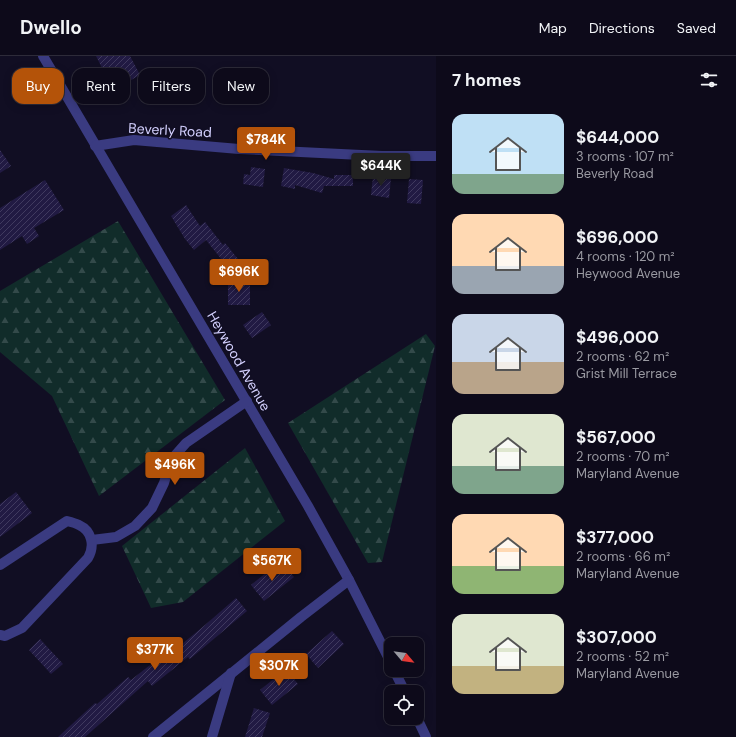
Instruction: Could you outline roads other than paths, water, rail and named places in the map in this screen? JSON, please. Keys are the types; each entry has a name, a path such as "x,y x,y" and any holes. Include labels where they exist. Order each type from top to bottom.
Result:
{"street":[{"name":"Heywood Avenue","path":"43,56 308,506 349,580 384,649"},
{"name":"Beverly Road","path":"95,146 134,140 239,149 382,156 436,156"},
{"path":"92,540 116,537 135,526 152,508 164,483 171,460 186,443 247,401"},
{"path":"0,565 67,521 78,524 84,528 89,533 92,540 92,547 88,558 28,622 14,632 5,636 0,635"},
{"path":"153,737 349,580"},
{"path":"212,737 232,673"},
{"path":"420,725 426,737"}]}
